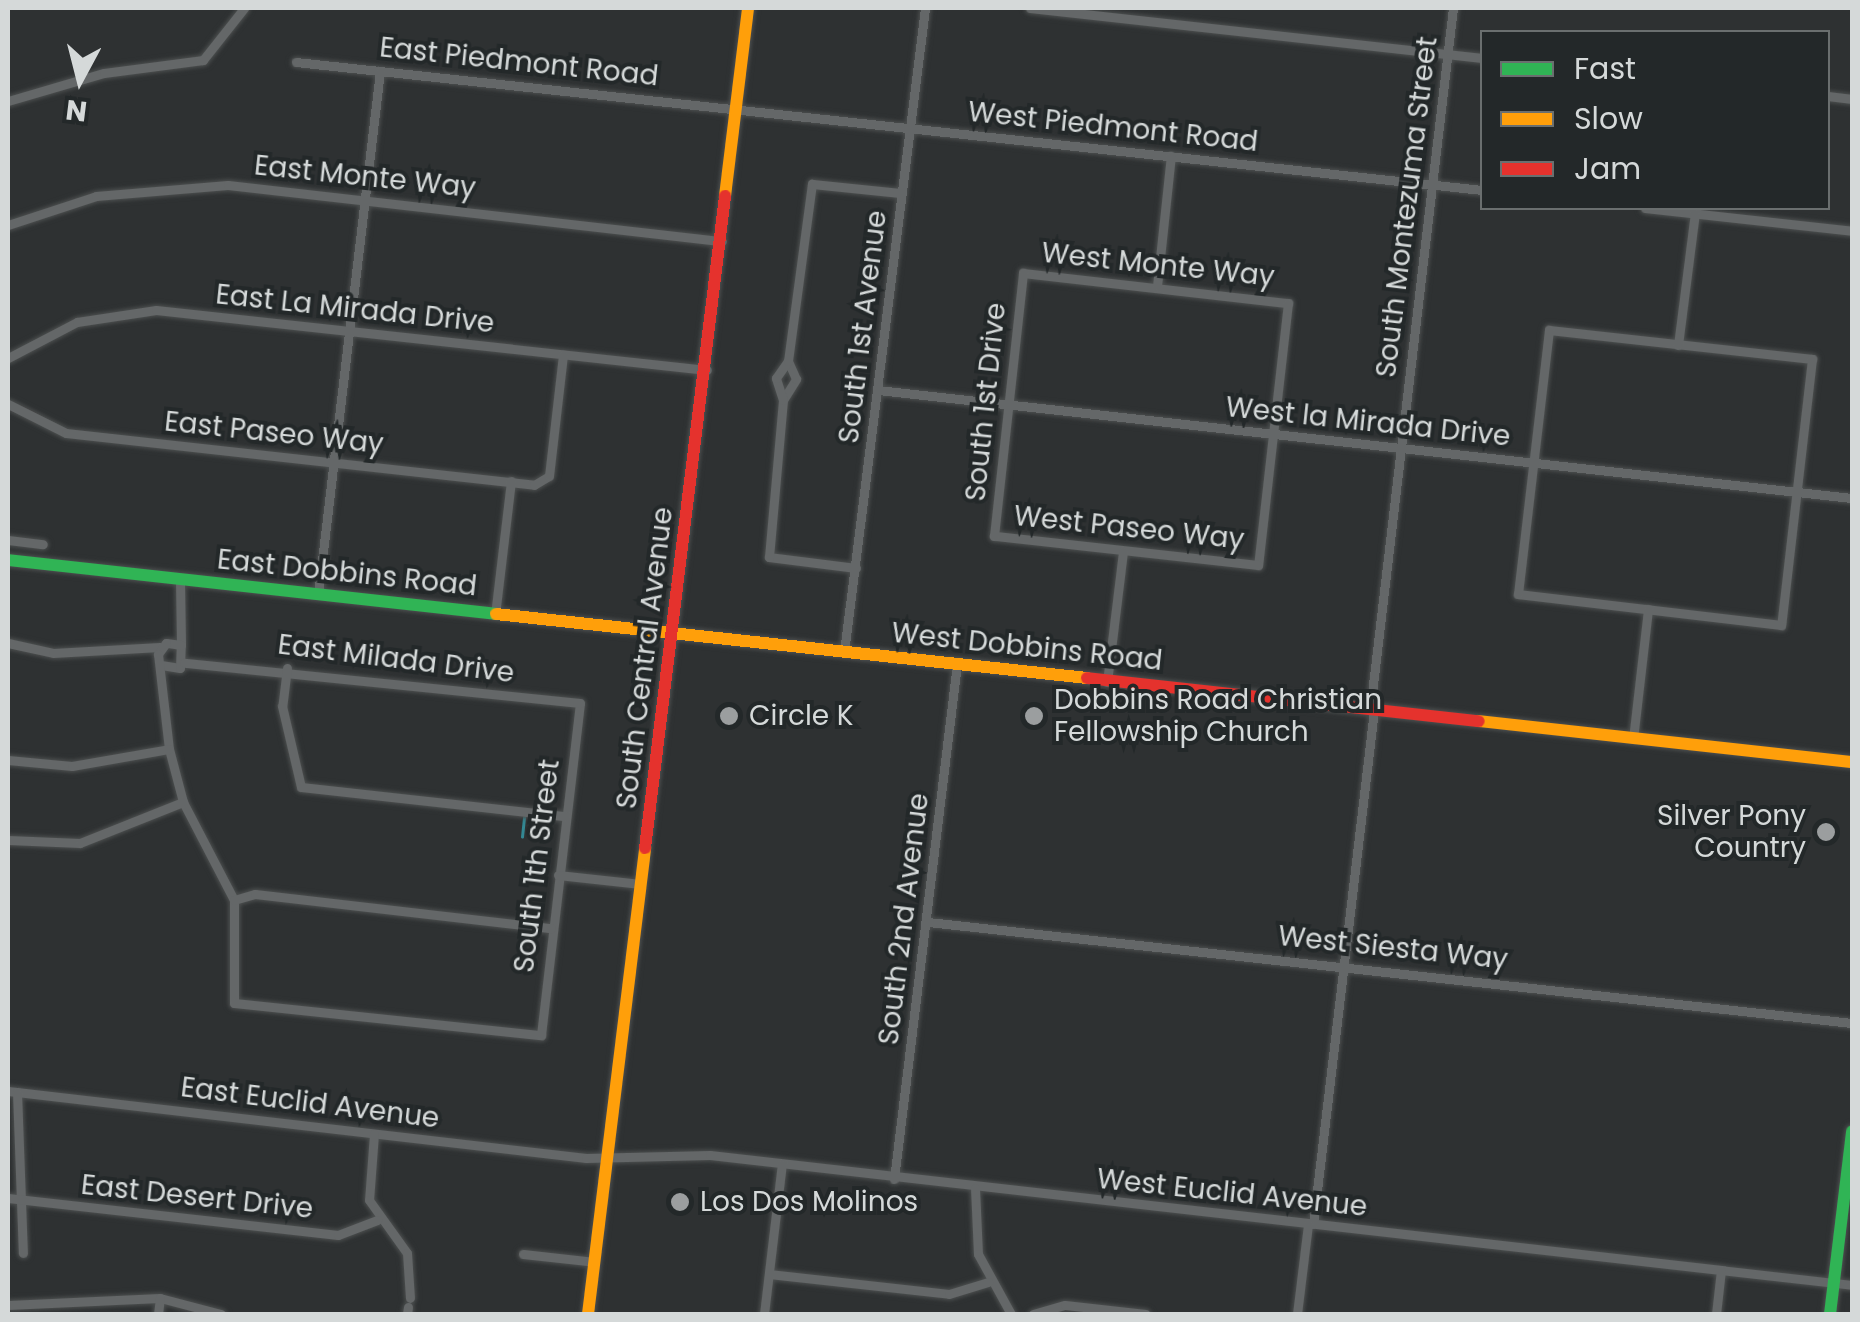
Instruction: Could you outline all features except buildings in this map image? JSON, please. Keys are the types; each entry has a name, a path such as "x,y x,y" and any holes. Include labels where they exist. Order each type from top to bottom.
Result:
{"main road":[{"name":"South Central Avenue","path":"588,1314 707,370 748,8"},
{"name":"East Dobbins Road","path":"12,561 673,633"},
{"name":"West Dobbins Road","path":"673,633 1852,762"},
{"path":"1830,1314 1852,1135"}],"street":[{"path":"8,101 104,72 203,60 244,8"},
{"name":"South 1st Avenue","path":"844,652 925,8"},
{"path":"1030,8 1480,58"},
{"name":"South Montezuma Street","path":"1296,1314 1346,965 1453,8"},
{"name":"East Piedmont Road","path":"296,62 738,107"},
{"path":"318,594 380,71"},
{"name":"West Piedmont Road","path":"738,107 1480,190"},
{"path":"1157,286 1171,156"},
{"path":"856,568 775,562 766,548 783,400 776,378 788,361 817,179 901,193"},
{"name":"East Monte Way","path":"8,225 96,196 170,185 365,200 722,241"},
{"path":"1666,210 1852,231"},
{"path":"1678,345 1695,213"},
{"name":"West Monte Way","path":"1023,273 1288,303 1273,434"},
{"name":"South 1st Drive","path":"994,536 1023,273"},
{"name":"East La Mirada Drive","path":"8,358 58,329 121,312 350,331 707,370"},
{"path":"1549,330 1678,345 1812,359 1781,626 1518,594 1549,330"},
{"name":"East Paseo Way","path":"8,404 66,433 543,484 563,355"},
{"path":"783,400 796,379 788,361"},
{"name":"West la Mirada Drive","path":"878,390 1852,498"},
{"name":"West Paseo Way","path":"994,536 1258,565 1273,434"},
{"path":"495,614 511,481"},
{"name":"East Dobbins Road","path":"12,561 13,540 43,544"},
{"path":"1107,682 1123,551"},
{"path":"167,689 182,666 183,647 176,619 180,580"},
{"path":"1634,740 1648,609"},
{"path":"176,619 161,646 159,662 167,689 169,749 184,802 234,900 255,894 551,928"},
{"path":"8,643 39,653 183,647"},
{"name":"East Milada Drive","path":"183,647 207,660"},
{"path":"130,650 159,662"},
{"name":"East Milada Drive","path":"159,662 182,666 207,660 580,703"},
{"name":"South 2nd Avenue","path":"894,1179 957,664"},
{"path":"287,668 282,706 302,787 565,816"},
{"name":"South 1th Street","path":"234,900 234,1003 541,1034 580,703"},
{"path":"8,760 72,766 169,749"},
{"path":"8,840 80,844 184,802"},
{"path":"558,875 641,884"},
{"name":"West Siesta Way","path":"928,922 1346,965 1852,1024"},
{"path":"12,1092 23,1253"},
{"name":"East Euclid Avenue","path":"12,1092 607,1158"},
{"path":"374,1134 368,1187 377,1220 407,1253 408,1306"},
{"name":"West Euclid Avenue","path":"607,1158 685,1153 1852,1286"},
{"path":"764,1314 782,1164"},
{"path":"975,1188 973,1232 988,1282 1011,1314"},
{"name":"East Desert Drive","path":"8,1198 338,1235 377,1220"},
{"path":"407,1253 418,1247"},
{"path":"523,1254 595,1262"},
{"path":"1716,1314 1721,1270"},
{"path":"769,1274 960,1295 988,1282"},
{"path":"158,1314 160,1298"},
{"path":"8,1305 160,1298 221,1314"},
{"path":"1032,1314 1065,1305 1146,1314"}],"waterway":[{"path":"522,837 524,817"}],"traffic: fast":[{"path":"8,560 496,614"},
{"path":"1830,1314 1852,1131"}],"traffic: slow":[{"path":"725,196 748,8"},
{"path":"496,614 1087,678"},
{"path":"1479,721 1852,762"},
{"path":"588,1314 645,848"}],"traffic: jam":[{"path":"645,848 725,196"},
{"path":"1087,678 1479,721"}],"place":[{"name":"Circle K","path":"729,716"},
{"name":"Dobbins Road Christian Fellowship Church","path":"1034,716"},
{"name":"Silver Pony Country","path":"1826,832"},
{"name":"Los Dos Molinos","path":"680,1202"}]}
